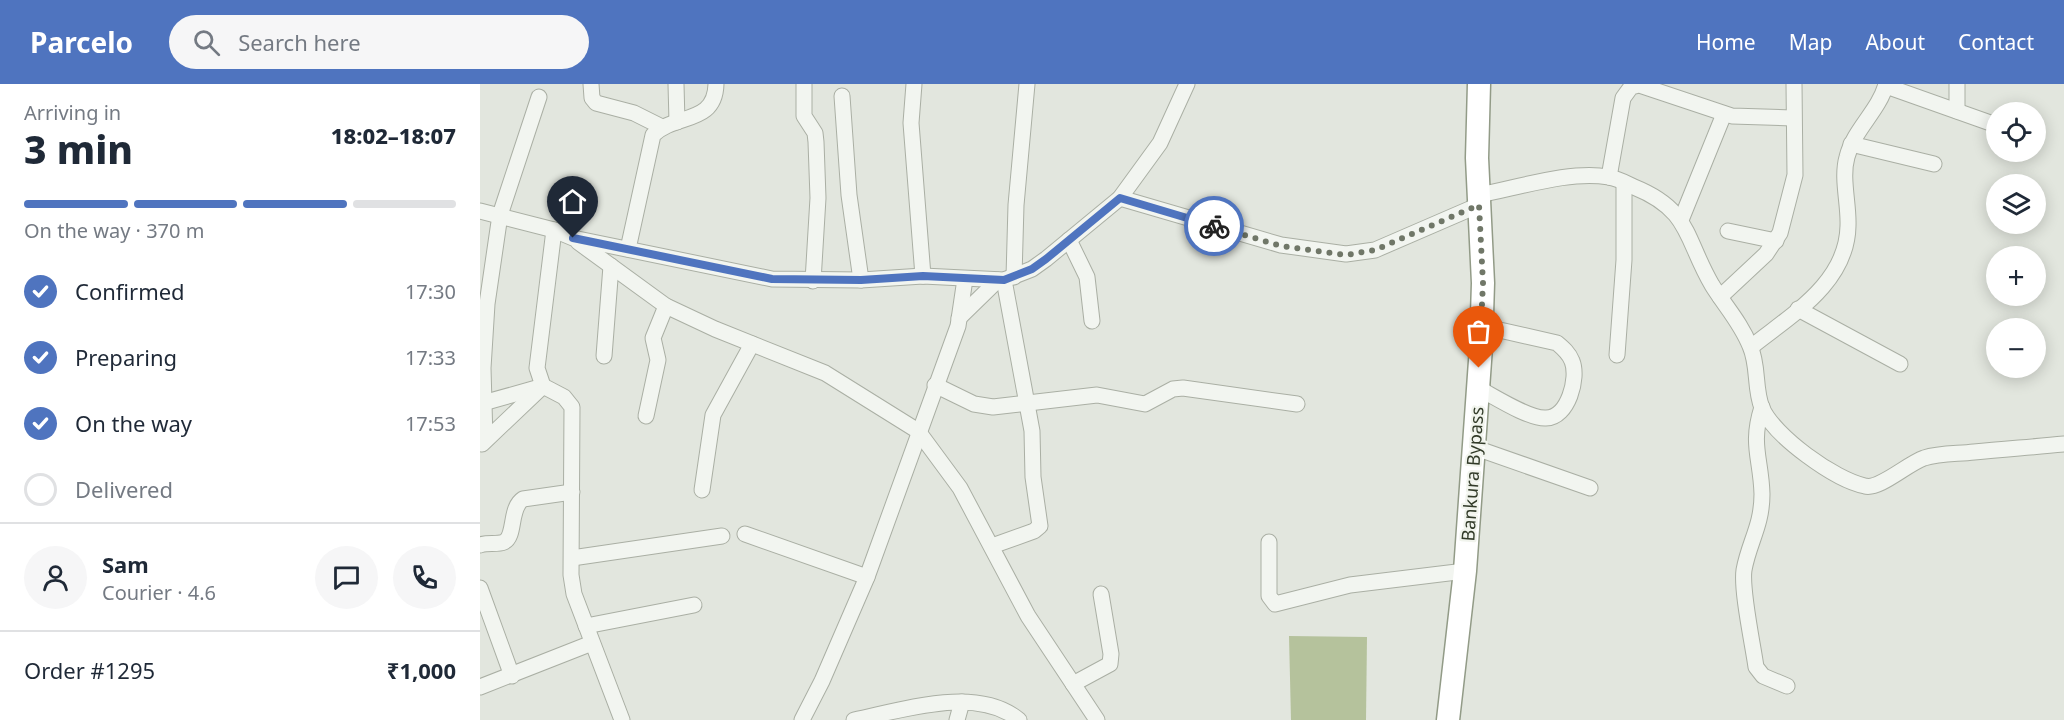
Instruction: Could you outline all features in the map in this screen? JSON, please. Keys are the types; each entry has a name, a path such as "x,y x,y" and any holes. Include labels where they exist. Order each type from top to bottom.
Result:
{"highway":[{"name":"Bankura Bypass","path":"1448,720 1465,571 1482,326 1479,84"}],"street":[{"path":"591,84 592,98 596,103 634,113 662,127"},
{"path":"676,84 677,122"},
{"path":"628,249 649,144 662,127 709,107 714,100 716,84"},
{"path":"804,84 804,116 815,133 816,142 818,198 813,281"},
{"path":"914,84 911,123 923,276"},
{"path":"992,546 1034,531 1040,526 1033,477 1033,440 1006,279 1016,205 1027,84"},
{"path":"959,318 1006,279 1032,269 1120,198 1160,143 1187,84"},
{"path":"1720,297 1776,242 1795,175 1792,118 1794,84"},
{"path":"1956,111 1957,84"},
{"path":"1617,355 1624,260 1616,180 1623,98 1626,91 1639,85 1724,114 1764,119 1792,118"},
{"path":"1750,347 1798,309 1829,280 1840,265 1848,229 1845,165 1851,144 1886,85 1986,122"},
{"path":"842,96 849,195 861,280"},
{"path":"483,443 487,304 500,215 539,97"},
{"path":"1681,220 1724,114"},
{"path":"1851,144 1934,164"},
{"path":"1120,198 1281,246 1346,255 1375,250 1479,200 1581,176 1616,180 1664,201 1681,220 1720,297 1736,318 1756,363 1762,407 1754,439 1760,474 1761,509 1759,526 1743,574 1756,667 1763,676 1787,686"},
{"path":"480,211 554,230 573,238 772,279 813,281 923,276 1006,279"},
{"path":"543,386 537,368 554,230"},
{"path":"1728,231 1776,242"},
{"path":"573,238 666,306 825,374 918,431 960,488 1028,616 1097,720"},
{"path":"1069,240 1087,277 1092,321"},
{"path":"604,356 612,266"},
{"path":"802,720 822,681 867,577 959,318 965,279"},
{"path":"646,416 658,360 653,338 666,306"},
{"path":"1798,309 1900,364"},
{"path":"1478,388 1539,418 1550,418 1564,408 1575,374 1573,362 1557,343 1482,326"},
{"path":"702,490 713,415 752,344"},
{"path":"935,385 985,407 1097,395 1145,404 1164,393 1183,388 1297,404"},
{"path":"483,403 543,386 564,397 572,407 570,576 574,594 622,720"},
{"path":"483,443 543,386"},
{"path":"1762,407 1780,434 1791,443 1832,470 1869,487 1882,483 1910,463 1928,457 2064,444"},
{"path":"1473,447 1590,488"},
{"path":"480,545 504,542 508,537 515,510 523,499 572,492"},
{"path":"746,534 867,577"},
{"path":"572,558 722,536"},
{"path":"1269,542 1269,596 1275,604 1350,585 1465,571"},
{"path":"480,588 512,676"},
{"path":"1073,684 1110,664 1111,654 1101,594"},
{"path":"586,626 694,604"},
{"path":"480,687 592,643"},
{"path":"854,720 918,707 962,702 986,703 1004,709 1019,720"},
{"path":"957,720 962,702"}],"shaded area":[{"path":"1289,636 1367,637 1366,720 1291,720"}],"way so far":[{"path":"1214,226 1281,246 1311,252 1346,255 1375,250 1479,205 1483,283 1479,368"}],"route":[{"path":"573,238 709,268 772,279 813,281 923,276 1004,280 1032,269 1120,198 1214,226"}]}
